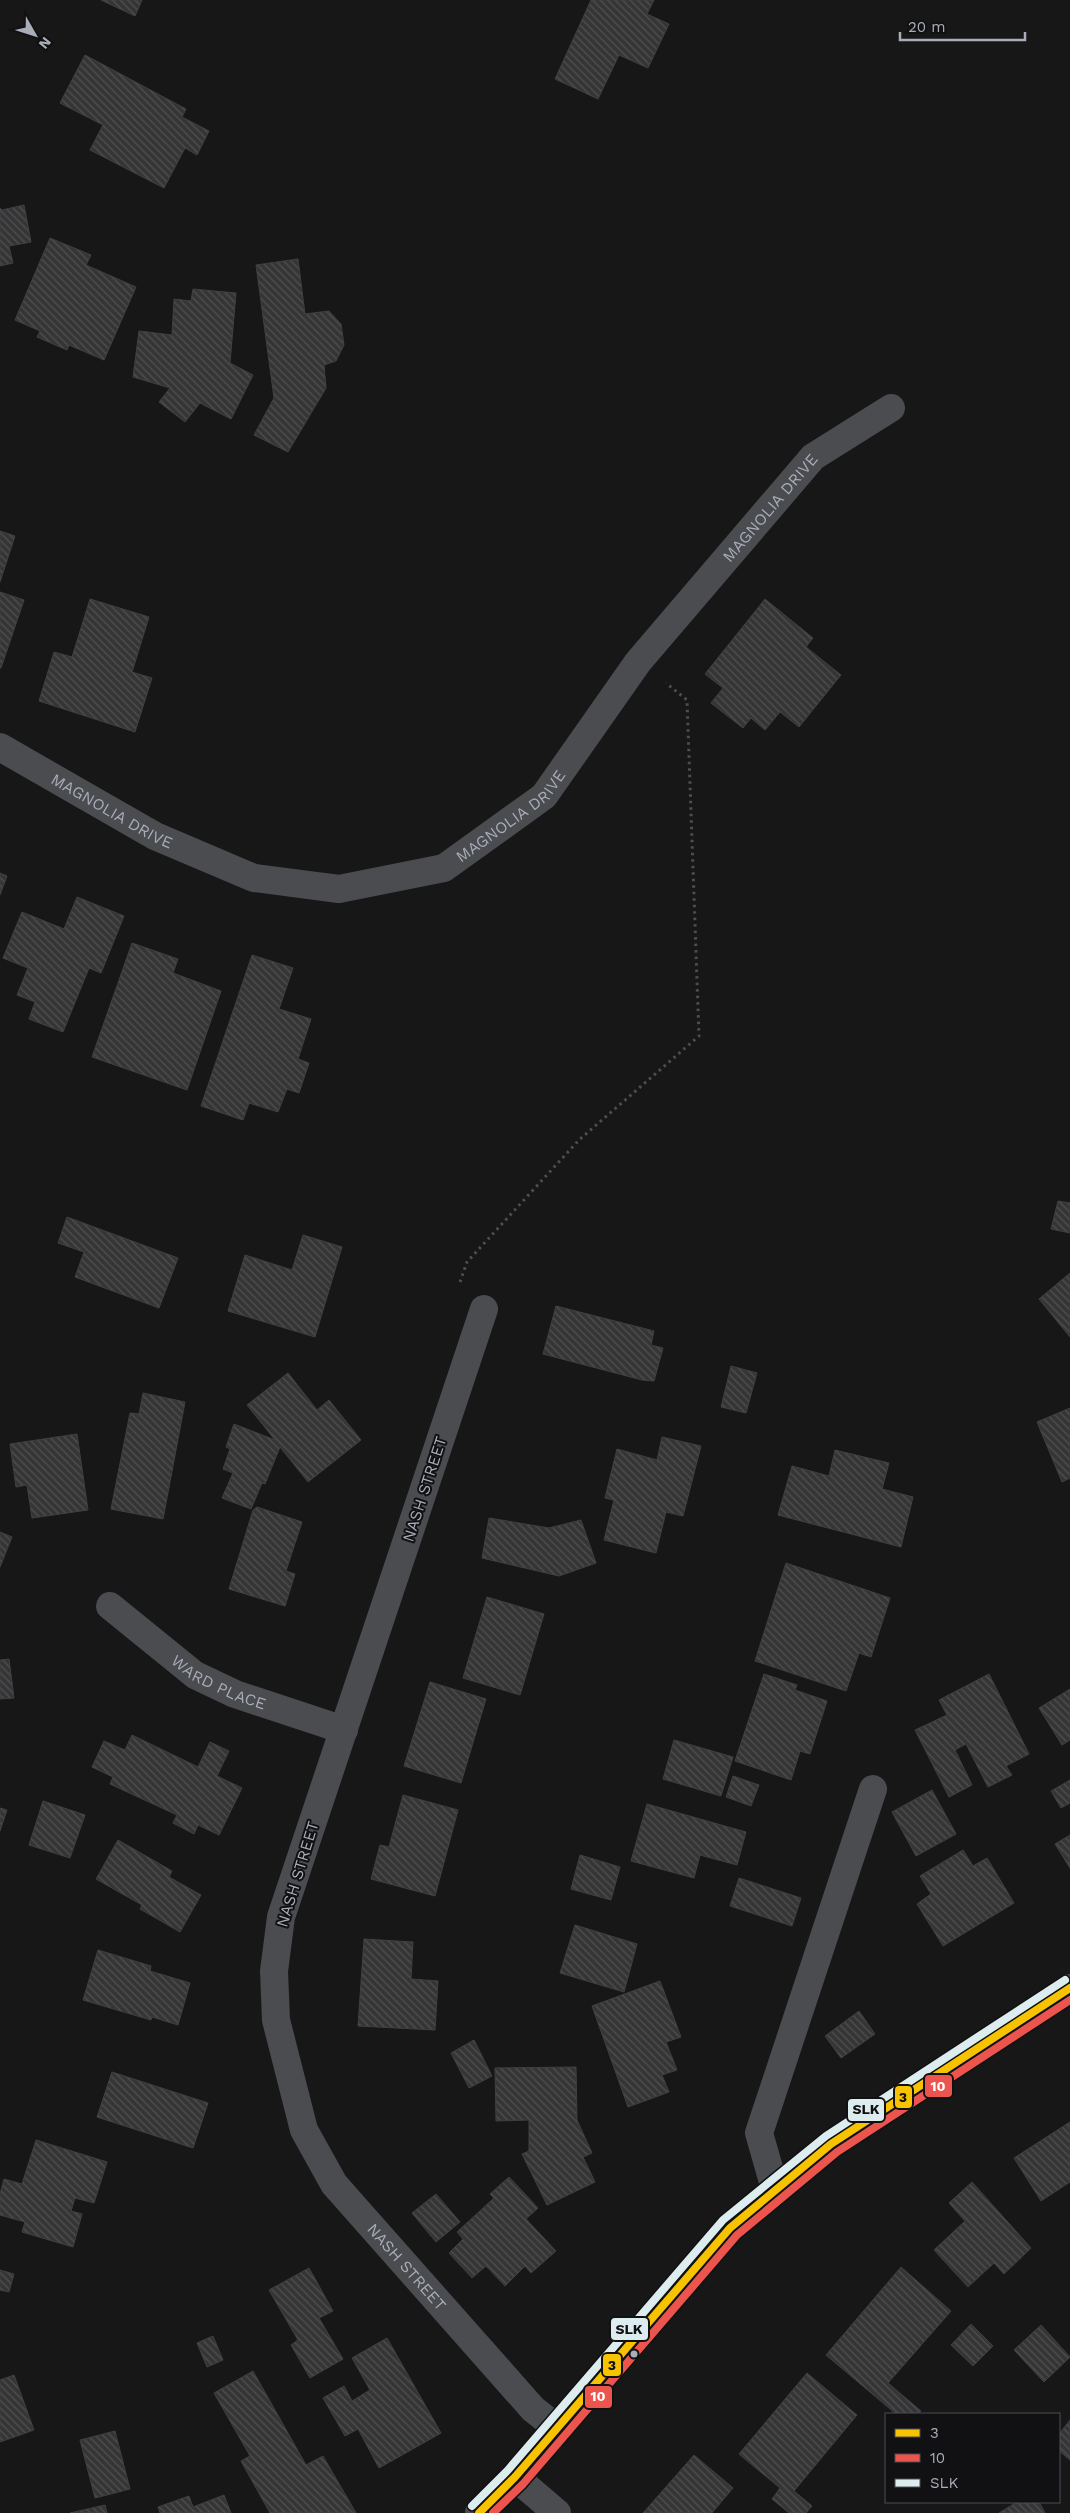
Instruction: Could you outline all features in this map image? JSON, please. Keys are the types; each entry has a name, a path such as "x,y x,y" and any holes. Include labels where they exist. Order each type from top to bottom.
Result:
{"main road":[{"path":"479,2513 515,2477 730,2228 831,2144 1070,1988"}],"street":[{"name":"MAGNOLIA DRIVE","path":"0,747 155,836 254,878 339,889 444,868 544,796 638,662 813,457 891,408"},
{"name":"NASH STREET","path":"484,1309 281,1917 274,1971 276,2020 304,2130 334,2184 533,2409 557,2428"},
{"name":"WARD PLACE","path":"110,1606 195,1675 236,1694 344,1730"},
{"path":"775,2189 759,2133 873,1789"},
{"path":"515,2477 557,2513"}],"path":[{"path":"484,1309 452,1301 467,1262 579,1140 699,1036 687,700 638,662"}],"building":[{"path":"101,0 142,0 135,16"},
{"path":"591,0 654,0 647,14 669,24 648,68 619,55 598,99 555,79"},
{"path":"85,55 186,109 182,117 209,131 197,155 185,148 164,188 90,150 103,125 60,103"},
{"path":"24,205 31,242 9,246 13,263 0,266 0,208 2,210"},
{"path":"50,238 91,255 86,265 136,287 104,360 69,345 67,350 37,337 40,331 15,320"},
{"path":"298,259 305,314 329,311 341,324 344,345 336,361 324,365 326,388 288,452 254,435 274,398 256,265"},
{"path":"193,289 236,293 230,363 253,375 231,419 200,403 185,422 159,402 170,388 133,377 139,331 172,335 174,299 191,301"},
{"path":"0,531 15,536 0,582"},
{"path":"0,592 24,600 1,668 0,668"},
{"path":"90,599 149,617 132,672 152,678 135,732 39,701 54,652 72,657"},
{"path":"765,599 813,638 806,647 841,675 799,727 780,712 765,730 751,718 743,728 711,703 723,688 705,674"},
{"path":"0,873 7,876 0,895"},
{"path":"77,897 124,916 101,973 89,968 63,1032 29,1019 35,1002 17,995 28,968 3,958 22,912 64,929"},
{"path":"132,943 178,959 173,973 221,991 187,1090 92,1057"},
{"path":"252,955 293,968 279,1009 311,1019 298,1059 309,1063 299,1093 287,1089 278,1112 249,1103 243,1120 201,1106"},
{"path":"1058,1201 1070,1203 1070,1233 1051,1229"},
{"path":"67,1217 178,1258 159,1308 75,1277 84,1252 58,1243"},
{"path":"303,1235 342,1247 315,1337 228,1311 245,1255 292,1270"},
{"path":"1070,1273 1070,1337 1039,1299"},
{"path":"556,1306 654,1331 651,1345 663,1348 654,1381 642,1380 543,1354"},
{"path":"731,1366 757,1373 746,1413 721,1407"},
{"path":"288,1373 317,1410 329,1400 361,1440 308,1482 280,1447 265,1484 262,1483 251,1509 222,1498 233,1473 223,1469 230,1449 226,1447 234,1424 275,1440 247,1405"},
{"path":"143,1393 185,1402 163,1519 111,1509 130,1413 139,1414"},
{"path":"1070,1408 1070,1478 1062,1482 1037,1422"},
{"path":"77,1434 88,1510 32,1518 27,1485 16,1487 10,1444"},
{"path":"662,1437 701,1446 683,1516 666,1512 656,1553 604,1540 614,1500 605,1498 617,1449 657,1460"},
{"path":"835,1450 889,1463 882,1489 913,1497 901,1547 778,1515 792,1466 829,1476"},
{"path":"257,1507 302,1522 286,1571 295,1574 285,1606 229,1589 253,1510"},
{"path":"489,1518 549,1528 581,1520 596,1563 559,1576 482,1558"},
{"path":"0,1532 12,1537 0,1567"},
{"path":"786,1563 890,1598 871,1657 859,1653 846,1691 755,1661"},
{"path":"487,1597 544,1614 520,1695 463,1678"},
{"path":"9,1659 14,1698 0,1699 0,1660"},
{"path":"764,1674 797,1685 795,1690 827,1701 810,1754 800,1751 791,1780 735,1761"},
{"path":"989,1674 1029,1754 1006,1766 1012,1775 988,1787 966,1744 955,1750 972,1785 949,1797 915,1730 947,1715 939,1700"},
{"path":"430,1682 486,1699 461,1783 404,1766"},
{"path":"1070,1689 1070,1740 1062,1745 1039,1708"},
{"path":"132,1735 198,1767 210,1742 229,1751 217,1776 242,1788 219,1835 198,1825 194,1834 173,1823 177,1815 110,1784 113,1777 92,1767 104,1741 125,1750"},
{"path":"674,1740 733,1757 721,1796 663,1779"},
{"path":"733,1776 759,1785 751,1806 726,1797"},
{"path":"1070,1780 1070,1803 1061,1808 1051,1791"},
{"path":"932,1790 956,1834 916,1856 892,1812"},
{"path":"403,1795 458,1810 435,1896 371,1879 380,1845 389,1847"},
{"path":"43,1801 85,1815 70,1858 29,1845"},
{"path":"647,1804 746,1832 737,1865 700,1855 694,1878 631,1861"},
{"path":"0,1808 7,1810 0,1831"},
{"path":"1070,1835 1070,1868 1055,1844"},
{"path":"118,1840 172,1871 169,1877 201,1895 180,1932 140,1909 142,1905 96,1879"},
{"path":"963,1850 973,1866 987,1858 1014,1903 943,1946 917,1904 931,1894 920,1876"},
{"path":"580,1855 620,1867 611,1900 571,1889"},
{"path":"739,1878 801,1898 792,1926 730,1906"},
{"path":"575,1925 637,1944 624,1992 560,1973"},
{"path":"364,1939 413,1942 411,1979 438,1981 435,2030 358,2026"},
{"path":"98,1950 151,1966 150,1971 190,1983 178,2025 152,2017 151,2020 83,2000"},
{"path":"660,1981 681,2037 666,2042 677,2070 662,2075 669,2092 628,2107 592,2006"},
{"path":"859,2011 875,2034 841,2058 825,2036"},
{"path":"474,2040 492,2076 469,2088 451,2053"},
{"path":"576,2067 577,2120 592,2153 583,2157 595,2182 547,2205 522,2154 529,2151 529,2120 496,2121 495,2068"},
{"path":"112,2072 208,2103 193,2148 97,2117"},
{"path":"1070,2122 1070,2182 1041,2201 1014,2158"},
{"path":"36,2140 107,2162 94,2203 75,2198 71,2211 82,2214 73,2247 22,2232 25,2222 0,2215 0,2194 4,2179 22,2184"},
{"path":"509,2177 538,2208 526,2219 556,2251 531,2273 525,2266 505,2286 486,2266 472,2278 449,2253 463,2239 457,2232 494,2198 490,2194"},
{"path":"972,2182 1031,2248 1004,2274 994,2263 968,2287 934,2250 965,2221 949,2203"},
{"path":"436,2194 460,2222 436,2242 412,2213"},
{"path":"901,2267 951,2311 888,2383 921,2411 919,2413 895,2413 826,2355"},
{"path":"309,2268 333,2311 319,2318 343,2359 310,2378 291,2345 298,2340 269,2290"},
{"path":"0,2270 14,2274 9,2292 0,2290"},
{"path":"971,2324 993,2346 973,2366 951,2345"},
{"path":"1041,2325 1070,2357 1044,2382 1014,2350"},
{"path":"213,2336 223,2360 207,2367 197,2343"},
{"path":"387,2338 441,2433 379,2468 358,2429 345,2436 323,2398 344,2386 352,2401 370,2390 352,2358"},
{"path":"253,2371 306,2465 323,2456 356,2513 270,2513 241,2461 250,2456 214,2393"},
{"path":"807,2373 857,2415 794,2491 812,2506 806,2513 789,2513 772,2499 780,2488 739,2454"},
{"path":"14,2375 34,2430 0,2442 0,2380"},
{"path":"1070,2420 1070,2460 1060,2452 1060,2433"},
{"path":"115,2431 130,2489 95,2498 80,2440"},
{"path":"694,2455 733,2488 712,2513 643,2513"},
{"path":"224,2495 231,2513 160,2513 158,2507 189,2496 193,2507"},
{"path":"1015,2503 1040,2503 1045,2513 999,2513"},
{"path":"105,2505 107,2513 70,2513"}],"transit line":[{"name":"SLK","path":"472,2506 508,2470 723,2220 826,2136 1065,1980"},
{"name":"3","path":"479,2513 515,2477 730,2228 831,2144 1070,1988"},
{"name":"10","path":"493,2513 523,2484 737,2235 837,2152 1070,2000"}]}
